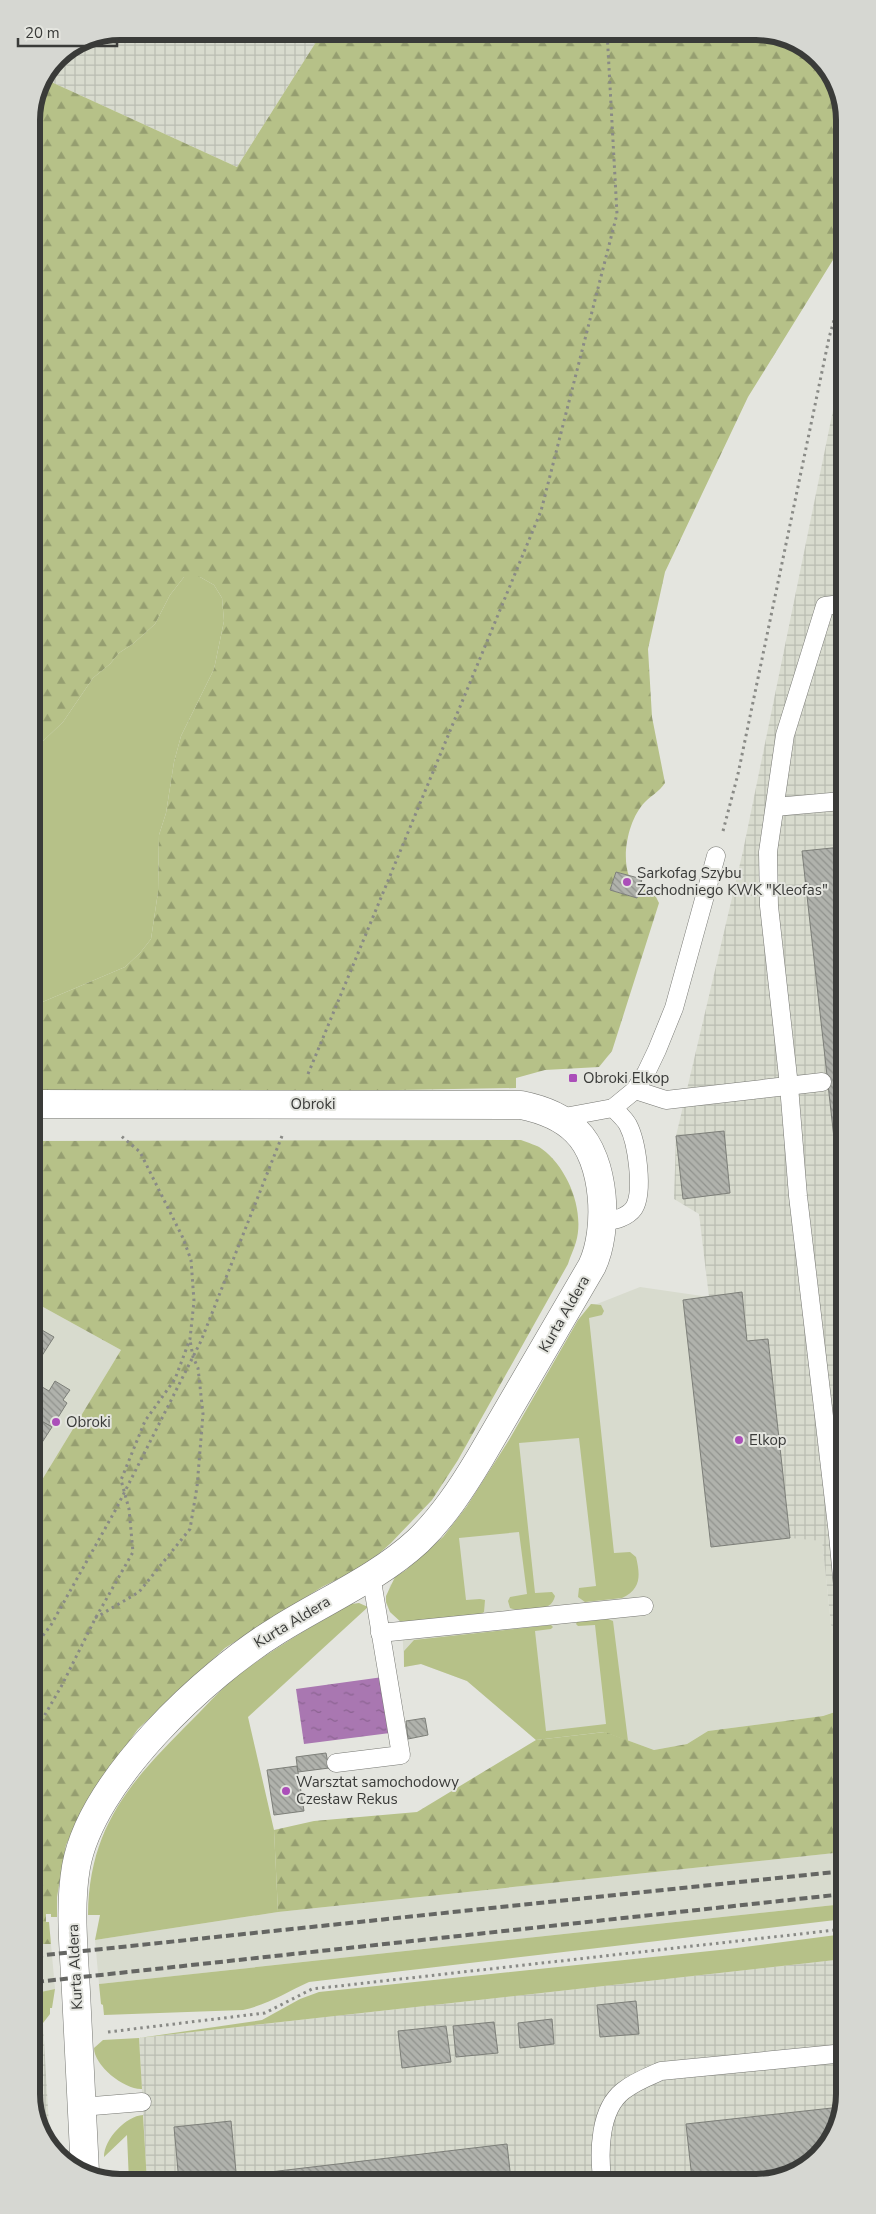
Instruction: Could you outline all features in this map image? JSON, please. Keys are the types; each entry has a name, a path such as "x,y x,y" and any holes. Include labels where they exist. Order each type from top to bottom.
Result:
{"street":[{"name":"Obroki","path":"40,1104 521,1104 537,1108 559,1118"},
{"name":"Kurta Aldera","path":"84,2165 73,1894 80,1851 87,1831 100,1806 122,1772 149,1740 230,1662 279,1629 371,1575 417,1542 465,1483 592,1266 599,1249 603,1222 600,1189 588,1148 577,1132 559,1118"}],"lane":[{"path":"836,605 825,606 800,681 785,735 768,852 769,906 789,1086 798,1196 836,1518"},
{"path":"774,807 836,802"},
{"path":"559,1118 613,1108 636,1090 650,1065 674,1008 716,856"},
{"path":"636,1090 666,1100 822,1082"},
{"path":"603,1222 620,1219 633,1210 638,1198 635,1147 628,1125 613,1108"},
{"path":"336,1763 401,1755 371,1575"},
{"path":"380,1633 644,1606"},
{"path":"601,2174 599,2157 604,2127 610,2108 621,2092 639,2080 661,2071 836,2054"},
{"path":"81,2107 142,2102"}],"path":[{"path":"40,1639 51,1625 124,1492 193,1357 541,511 617,214 607,40"},
{"path":"716,856 738,774 825,357 836,314"},
{"path":"40,1723 62,1685 95,1618 133,1552 129,1509 121,1480 145,1421 175,1379 190,1339 194,1301 191,1260 183,1238 140,1152 113,1129"},
{"path":"95,1618 139,1592 190,1530 198,1487 204,1414 198,1368 193,1357 190,1339"},
{"path":"102,2033 265,2013 312,1989 836,1930"}],"shaded area":[{"path":"317,40 237,167 50,81 56,71 67,60 80,51 94,44 109,41"},
{"path":"836,395 836,1650 831,1624 822,1541 790,1538 768,1339 747,1341 742,1293 709,1297 699,1214 674,1199 676,1136 743,851"},
{"path":"640,1287 709,1297 768,1339 822,1541 831,1624 836,1650 836,1712 823,1716 708,1731 687,1744 654,1750 605,1732 536,1740 467,1681 421,1664 404,1667 402,1623 390,1612 386,1602 390,1585 455,1526 489,1481 591,1304 597,1304"},
{"name":"Obroki","path":"40,1305 121,1350 40,1483"},
{"path":"836,1853 836,1905 99,1984 95,1940 278,1912"},
{"path":"40,1944 51,1944 55,1989 40,1992"},
{"path":"836,1960 836,2094 830,2125 823,2139 805,2158 782,2170 756,2174 147,2174 139,2038"},
{"path":"40,2023 43,2023 49,2132 44,2120 40,2094"}],"green space":[{"path":"317,40 762,40 787,46 805,56 820,71 828,84 832,94 836,120 836,255 748,397 665,572 648,649 652,717 665,783 639,809 631,827 626,848 629,876 616,872 610,890 637,898 641,885 656,897 659,903 612,1051 599,1067 545,1070 516,1078 516,1088 287,1092 40,1090 40,1003 125,967 151,939 158,892 159,835 166,813 174,762 181,736 214,669 224,621 222,598 214,585 200,577 184,577 170,595 155,624 134,643 119,653 110,664 93,678 63,722 40,746 40,114 48,84 50,81 237,167"},
{"path":"184,577 200,577 214,585 222,598 224,621 214,669 181,736 174,762 166,813 159,835 158,892 151,939 125,967 40,1003 40,746 63,722 93,678 110,664 119,653 134,643 155,624 170,595"},
{"path":"521,1140 542,1149 560,1167 572,1191 578,1217 576,1242 568,1264 458,1460 432,1500 391,1543 366,1565 322,1587 225,1648 138,1729 89,1797 66,1845 57,1897 57,1917 51,1917 51,1914 46,1914 46,1922 49,1922 51,1944 40,1944 40,1483 121,1350 40,1305 40,1141"},
{"path":"591,1304 601,1305 604,1311 602,1315 589,1318 614,1553 630,1552 636,1557 639,1575 636,1586 629,1594 622,1598 585,1602 578,1597 579,1588 596,1586 579,1438 519,1443 535,1593 552,1592 555,1596 553,1602 548,1606 540,1608 510,1608 508,1601 510,1597 527,1594 519,1532 459,1538 466,1600 485,1600 484,1612 481,1614 402,1623 390,1612 386,1602 386,1596 395,1577 406,1570 443,1537 467,1506 509,1440 578,1320"},
{"path":"359,1603 368,1607 248,1717 274,1830 278,1912 95,1940 100,1915 88,1915 90,1883 96,1855 118,1806 133,1784 170,1742 219,1692 240,1674 312,1627 351,1604"},
{"path":"608,1619 613,1621 628,1741 604,1732 536,1740 467,1681 421,1664 404,1667 404,1651 414,1640 551,1625 553,1627 551,1629 535,1631 546,1731 606,1724 595,1625 578,1626 576,1624 577,1622"},
{"path":"836,1712 836,1853 278,1912 274,1830 314,1821 417,1812 536,1740 605,1732 654,1750 687,1744 708,1731 823,1716"},
{"path":"836,1905 836,1920 309,1982 269,2002 243,2010 104,2015 99,1984"},
{"path":"836,1935 836,1960 139,2038 262,2020 300,1999 319,1992 729,1949"},
{"path":"55,1989 50,2014 43,2023 40,2023 40,1992"},
{"path":"139,2038 142,2089 127,2086 112,2076 99,2062 94,2048 103,2040"},
{"path":"143,2115 147,2174 129,2174 127,2135 104,2157 105,2150 112,2136 123,2124 136,2116"}],"water":[{"path":"383,1677 390,1733 304,1744 296,1689"}],"building":[{"path":"836,848 836,1156 802,851"},
{"name":"Sarkofag Szybu Zachodniego KWK \"Kleofas\"","path":"616,872 642,879 637,898 610,890"},
{"path":"724,1131 730,1193 683,1199 676,1136"},
{"name":"Elkop","path":"742,1292 747,1341 768,1339 790,1538 711,1547 683,1300"},
{"path":"40,1329 54,1337 40,1359"},
{"path":"55,1381 70,1390 63,1400 67,1403 52,1427 40,1420 40,1386 49,1391"},
{"path":"40,1420 52,1427 40,1446"},
{"path":"425,1718 428,1735 408,1739 406,1721"},
{"path":"326,1753 329,1768 298,1772 296,1757"},
{"name":"Warsztat samochodowy Czesław Rekus","path":"297,1766 304,1811 274,1815 267,1770"},
{"path":"636,2001 639,2034 600,2037 597,2005"},
{"path":"552,2019 554,2044 520,2048 518,2023"},
{"path":"494,2022 498,2053 456,2057 453,2026"},
{"path":"446,2026 451,2062 402,2068 398,2031"},
{"path":"834,2108 830,2125 823,2139 805,2158 782,2170 756,2174 691,2174 686,2124"},
{"path":"231,2121 236,2174 178,2174 174,2127"},
{"path":"507,2144 510,2174 253,2174"}],"railway":[{"path":"40,1955 836,1872"},
{"path":"40,1982 836,1895"}],"place":[{"name":"Sarkofag Szybu Zachodniego KWK \"Kleofas\"","path":"627,882"},
{"name":"Obroki Elkop","path":"573,1078"},
{"name":"Obroki","path":"56,1422"},
{"name":"Elkop","path":"739,1440"},
{"name":"Warsztat samochodowy Czesław Rekus","path":"286,1791"}]}
